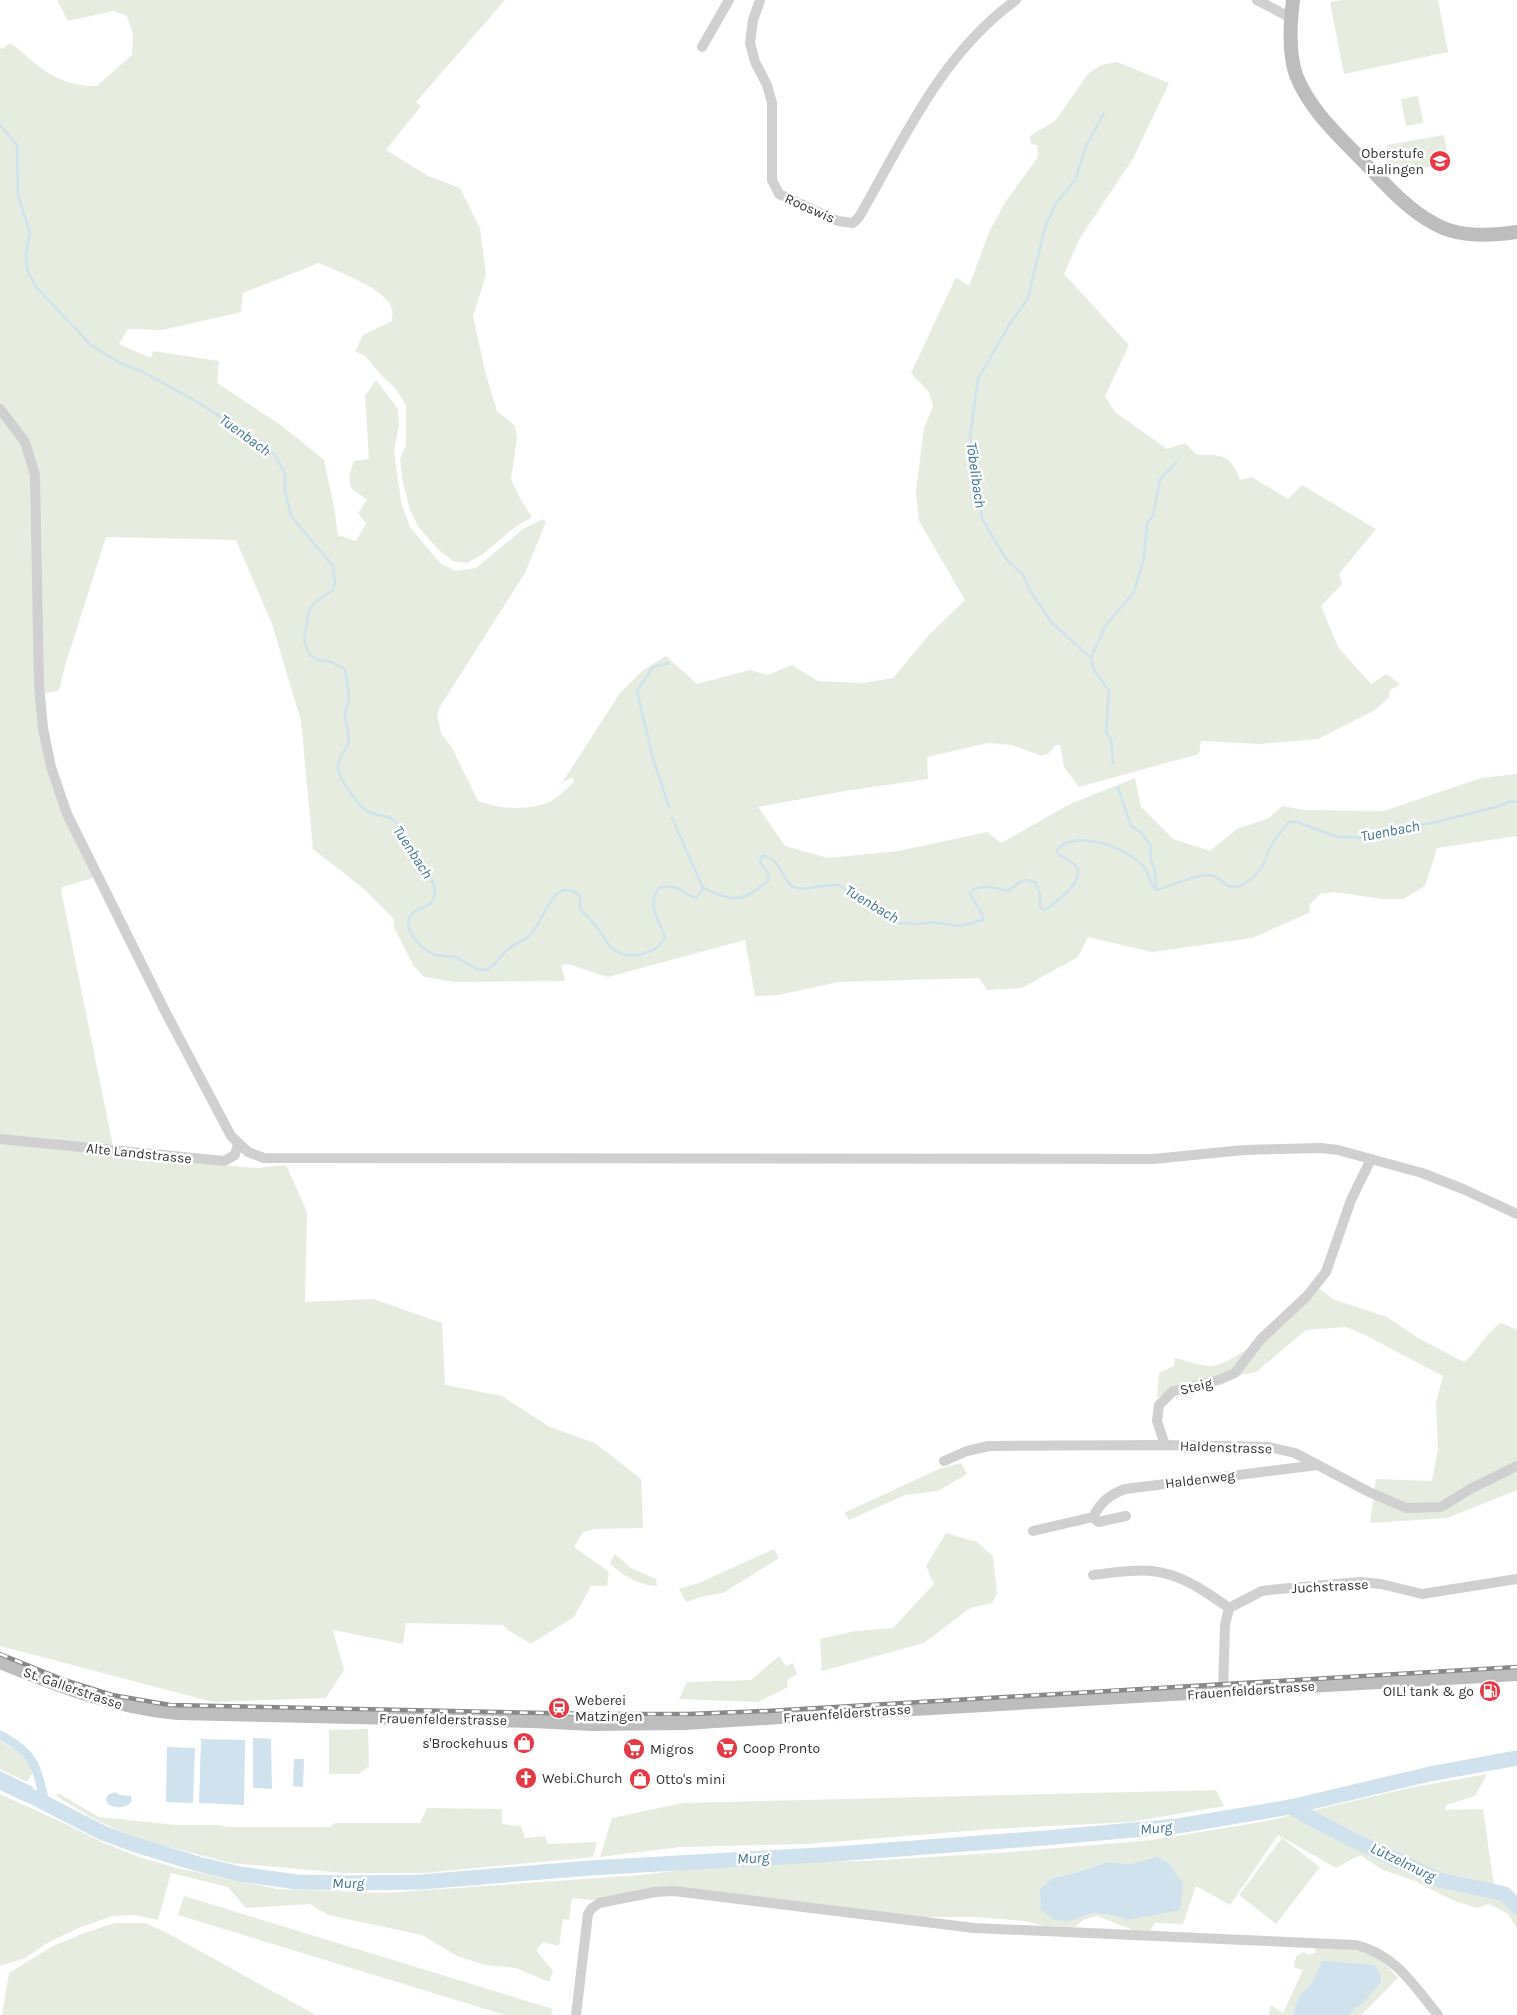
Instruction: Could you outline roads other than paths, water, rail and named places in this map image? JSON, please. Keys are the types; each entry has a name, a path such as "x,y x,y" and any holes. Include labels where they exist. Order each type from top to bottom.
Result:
{"main road":[{"path":"1293,0 1291,55 1296,75 1306,95 1319,114 1389,188 1410,207 1436,225 1470,235 1500,235 1517,232"},
{"name":"St. Gallerstrasse","path":"0,1662 69,1689 110,1702 152,1711 177,1713"},
{"name":"Frauenfelderstrasse","path":"177,1713 514,1720 592,1724 690,1723 1517,1674"}],"street":[{"path":"702,46 729,0"},
{"name":"Rooswis","path":"760,0 753,20 750,43 755,62 767,85 772,103 772,180 779,194 838,221 853,223 859,217 940,77 963,47 998,13 1016,0"},
{"path":"1257,0 1291,18"},
{"path":"0,409 25,442 35,475 39,686 43,728 51,767 67,814 171,1022 231,1136 248,1152 264,1158 1153,1160 1244,1150 1321,1148 1422,1173 1517,1214"},
{"name":"Alte Landstrasse","path":"0,1139 224,1161 235,1154 238,1144"},
{"name":"Steig","path":"1166,1445 1157,1422 1159,1405 1173,1391 1219,1380 1235,1373 1261,1338 1306,1296 1326,1272 1351,1200 1371,1159"},
{"name":"Haldenstrasse","path":"944,1461 967,1451 990,1446 1166,1445 1269,1447 1295,1453 1369,1492 1406,1508 1441,1507 1472,1488 1517,1466"},
{"name":"Haldenweg","path":"1093,1517 1100,1504 1109,1495 1125,1489 1319,1464"},
{"path":"1033,1531 1093,1517 1098,1522 1126,1516"},
{"path":"1093,1575 1151,1571 1169,1575 1202,1589 1229,1608 1225,1625 1223,1692"},
{"name":"Juchstrasse","path":"1229,1608 1262,1591 1279,1589 1360,1582 1381,1584 1422,1594 1517,1579"},
{"path":"576,2015 588,1914 591,1909 599,1903 655,1892 674,1892 974,1928 1356,1945 1384,1956 1397,1966 1438,2015"}],"water":[{"path":"253,1738 271,1739 272,1789 253,1788"},
{"path":"201,1739 245,1740 244,1805 199,1803"},
{"path":"167,1747 195,1748 193,1803 166,1802"},
{"path":"294,1759 304,1759 303,1787 293,1786"},
{"path":"0,1771 33,1787 25,1802 0,1790"},
{"path":"115,1792 120,1795 131,1796 132,1801 124,1806 111,1806 106,1799 108,1795"},
{"path":"1157,1857 1170,1864 1183,1884 1180,1910 1128,1920 1112,1915 1092,1913 1070,1921 1054,1920 1041,1910 1040,1889 1053,1878 1107,1862 1130,1864"},
{"path":"1322,1961 1375,1965 1380,1974 1381,1982 1364,2002 1349,2015 1293,2015 1299,1997 1314,1980"}],"waterway":[{"name":"Töbelibach","path":"1104,113 1086,146 1075,180 1056,203 1045,227 1028,298 1009,325 978,379 970,436 982,519 1006,559 1023,575 1029,589 1052,623 1091,658 1094,670 1109,691 1106,733 1111,738 1113,763"},
{"name":"Tuenbach","path":"0,125 17,145 18,195 30,233 26,252 27,269 36,287 91,345 120,363 143,372 194,400 256,439 275,455 285,474 285,491 291,516 333,566 335,583 333,590 314,603 309,611 304,639 311,656 318,660 331,662 345,669 349,692 345,716 349,741 339,761 339,773 349,791 363,808 370,813 389,817 397,823 428,871 435,888 434,898 430,904 411,915 409,926 410,932 418,943 433,954 455,957 479,970 489,968 508,949 530,935 550,902 563,890 571,890 580,896 580,909 601,932 613,949 626,955 642,954 656,948 665,937 657,919 654,906 655,894 659,888 675,888 696,898 703,888 730,898 744,897 768,881 769,875 760,862 762,856 772,859 788,882 796,888 839,885 897,923 920,924 931,922 961,926 983,920 982,913 970,893 978,888 993,887 1008,891 1021,881 1027,880 1036,883 1040,894 1040,907 1045,910 1055,903 1073,886 1078,874 1076,866 1058,854 1057,850 1065,844 1076,841 1101,843 1126,853 1144,867 1156,890 1202,875 1215,876 1233,887 1247,882 1261,869 1271,846 1289,822 1297,822 1338,837 1368,838 1387,829 1432,823 1496,807 1511,801 1517,802"},
{"path":"1091,657 1106,625 1134,592 1144,558 1147,523 1153,516 1160,479 1176,463"},
{"path":"669,663 653,667 637,691 652,755 669,807"},
{"name":"Töbelibach","path":"1118,788 1131,826 1140,831 1151,846 1150,855 1155,872 1156,890"},
{"path":"672,818 703,888"},
{"path":"0,1735 21,1748 33,1762 45,1803"},
{"name":"Murg","path":"0,1780 103,1833 198,1864 240,1874 297,1882 421,1882 590,1868 835,1854 1178,1826 1290,1807 1430,1774 1517,1758"},
{"name":"Lützelmurg","path":"1290,1807 1351,1839 1440,1880 1505,1894 1517,1907"}],"railway":[{"path":"0,1654 64,1680 112,1695 170,1705 592,1714 689,1714 767,1711 1517,1667"}],"place":[{"name":"Oberstufe Halingen","path":"1440,161"},
{"name":"OIL! tank & go","path":"1490,1691"},
{"name":"Weberei Matzingen","path":"559,1708"},
{"name":"s'Brockehuus","path":"524,1743"},
{"name":"Coop Pronto","path":"727,1748"},
{"name":"Migros","path":"634,1749"},
{"name":"Webi.Church","path":"526,1778"},
{"name":"Otto's mini","path":"640,1779"}]}
